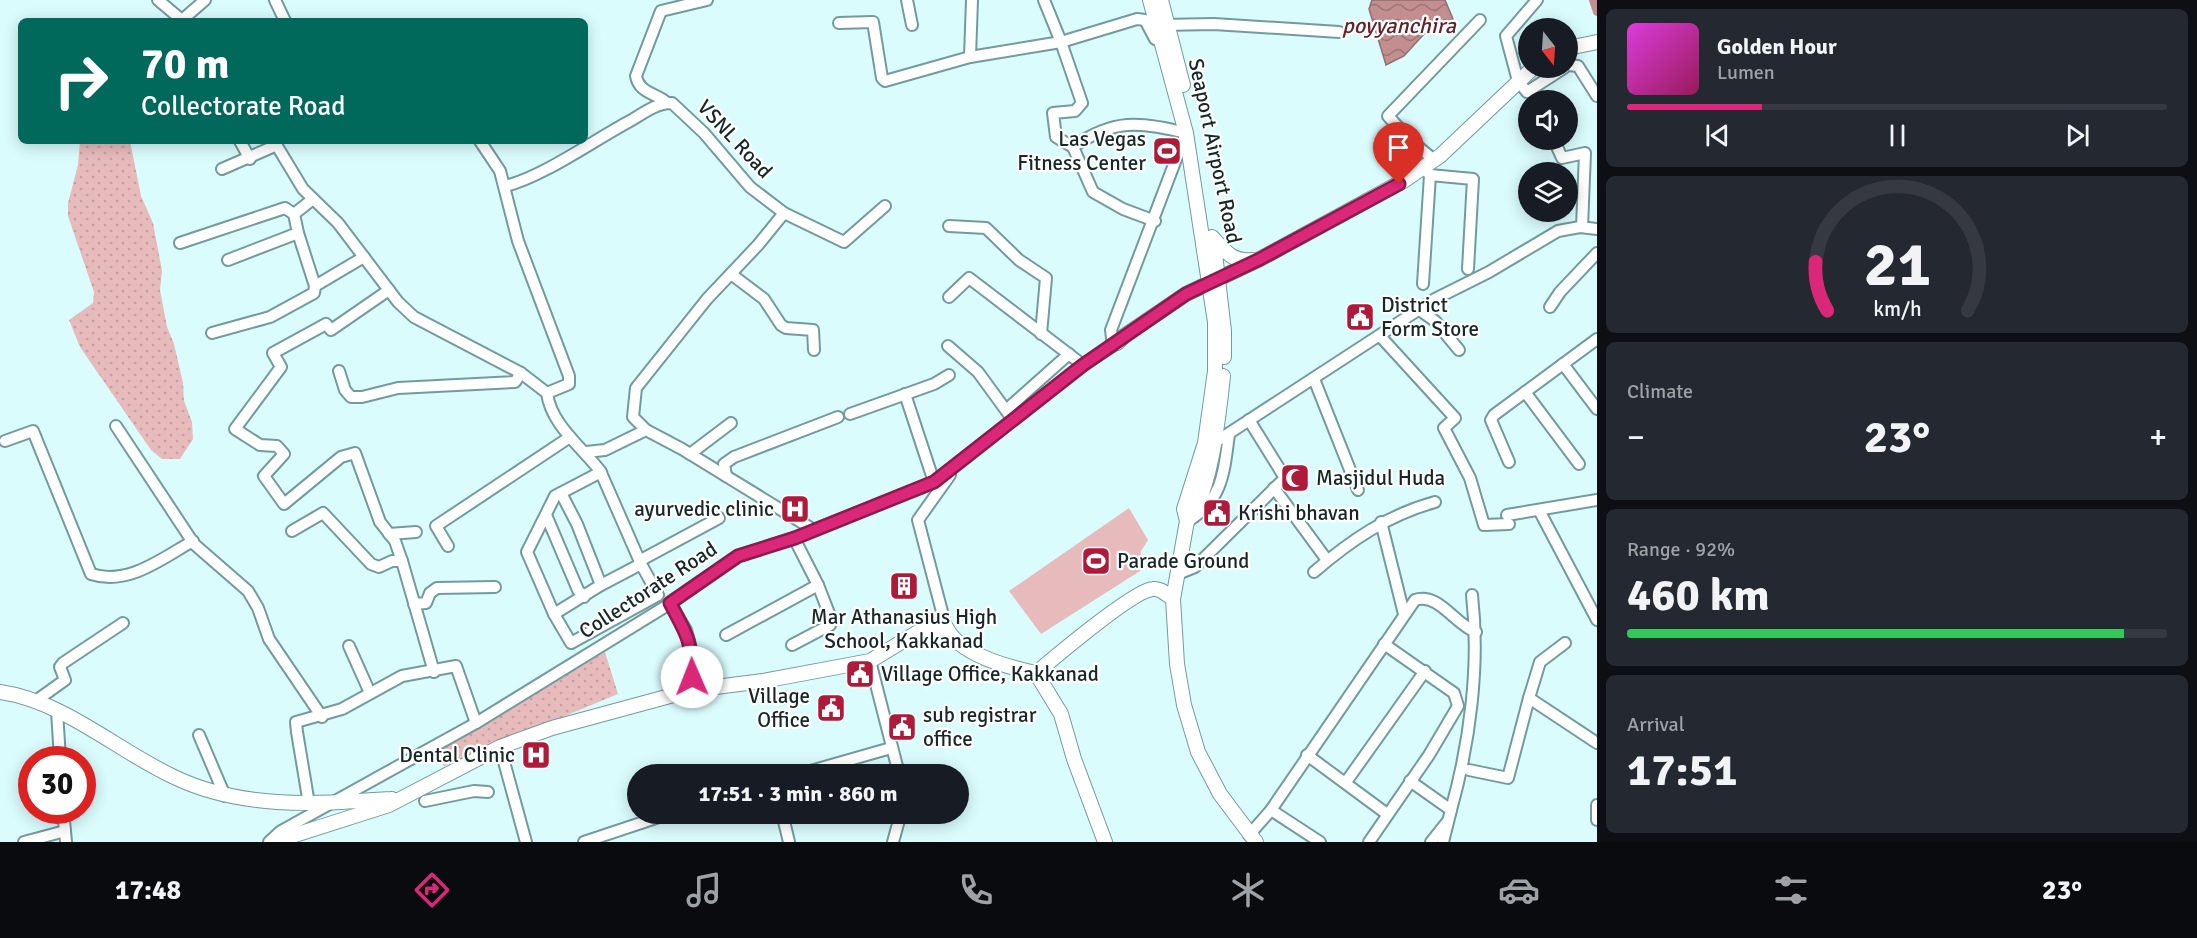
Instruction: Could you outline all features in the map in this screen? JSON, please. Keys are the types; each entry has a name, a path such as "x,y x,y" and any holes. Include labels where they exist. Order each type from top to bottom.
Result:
{"main road":[{"name":"Seaport Airport Road","path":"1150,0 1162,24 1191,120 1224,332 1224,367 1214,443 1195,512 1187,522"},
{"name":"Seaport Airport Road","path":"1161,0 1165,57 1186,133 1209,242"},
{"path":"1578,46 1595,42"},
{"path":"1114,344 1191,294 1405,180 1431,169 1471,128 1518,96"},
{"path":"1191,294 1209,242 1239,261 1260,259"},
{"name":"Seaport Airport Road","path":"1215,283 1215,371 1204,443 1184,509 1187,522 1173,599 1177,664 1184,705 1198,752 1220,794 1253,839"},
{"path":"1191,294 1207,302 1215,322"},
{"path":"1036,673 1077,639 1151,589 1160,589 1173,599"},
{"path":"0,692 37,700 170,776 225,796 309,804 405,798 425,800 500,747 552,728 692,690 763,681 870,661 918,632 946,627 950,634 976,654 1005,666 1036,673 1061,714 1074,759 1105,842"},
{"path":"271,842 358,817 405,798"}],"street":[{"path":"158,0 179,18"},
{"path":"185,18 204,0"},
{"path":"275,0 284,18"},
{"path":"666,102 640,86 636,76 661,11 706,0"},
{"path":"908,0 912,25"},
{"path":"970,57 972,0"},
{"path":"1044,0 1082,103 1075,111 1053,113 1054,131 1059,141 1073,147 1093,192 1123,209 1155,221"},
{"path":"1526,90 1506,36 1538,0"},
{"path":"839,23 873,21 884,81 970,57 1061,42 1128,20 1145,20 1165,57"},
{"path":"1423,284 1431,169 1410,140 1388,116 1480,20"},
{"path":"1162,24 1214,24 1339,32"},
{"path":"1578,66 1597,96"},
{"path":"1528,90 1547,78"},
{"name":"VSNL Road","path":"588,141 666,102 678,106 750,188 784,213 844,242 885,206"},
{"path":"1073,147 1105,129 1136,124 1146,123 1186,133 1155,221 1111,330 1114,344"},
{"path":"242,144 250,159"},
{"path":"222,170 250,159 272,144"},
{"path":"276,144 303,189 332,217 389,290 414,317 521,373 547,393 548,404 570,436 601,472 658,595 572,643 568,642 554,614 527,552 555,496 601,472"},
{"path":"482,144 500,171 518,241 569,376 569,384 547,393"},
{"name":"VSNL Road","path":"505,186 526,179 584,144"},
{"path":"1558,150 1562,158 1585,153 1582,227"},
{"path":"1431,169 1473,179 1468,269"},
{"path":"294,214 313,199"},
{"path":"180,243 285,208 294,214 315,286 314,293 270,317 212,333"},
{"path":"784,213 707,299 636,388 633,417 646,430 690,454 814,530"},
{"path":"949,226 986,228 1019,260 1046,278 1041,334"},
{"path":"1214,443 1418,309 1558,231 1582,227 1597,229"},
{"path":"228,261 298,233"},
{"path":"1550,307 1560,292 1597,253"},
{"path":"315,286 364,257"},
{"path":"731,274 764,299 781,325 786,328 813,330 814,350"},
{"path":"949,297 969,278 1083,365"},
{"path":"389,290 331,330 326,324 273,353 281,367 235,429 260,445 278,446 284,454 264,476 284,504 341,457 355,453 380,522 389,534 402,561 434,672"},
{"path":"1418,309 1435,321 1459,350"},
{"path":"1380,336 1455,418 1444,428 1470,478 1484,525 1597,500"},
{"path":"1509,462 1491,420 1494,415 1597,339"},
{"name":"Collectorate Road","path":"271,842 281,831 476,723 670,603 738,556 795,538 934,482 1083,365 1114,344"},
{"path":"948,346 978,372 990,393 1013,420"},
{"path":"1006,410 1069,354"},
{"path":"1563,364 1597,409"},
{"path":"339,371 345,390 351,397 362,397 398,388 515,382 521,373"},
{"path":"850,414 942,381 950,375"},
{"path":"1314,379 1358,490"},
{"path":"1525,392 1579,464"},
{"path":"905,394 934,482"},
{"path":"726,476 724,464 734,457 838,417"},
{"path":"1178,574 1195,567 1285,478 1249,420"},
{"path":"690,454 731,423"},
{"path":"116,426 193,541 248,591 258,608 269,639 322,717"},
{"path":"586,452 605,450 646,430"},
{"path":"5,441 33,431 91,574 106,579 126,577 193,541"},
{"path":"1187,522 1206,510 1213,499 1222,477 1229,434"},
{"path":"448,546 436,526 570,436"},
{"path":"946,627 918,520 955,467"},
{"path":"1274,488 1327,560"},
{"path":"561,494 577,524 601,585"},
{"path":"1314,572 1327,560 1381,522 1406,510 1435,502"},
{"path":"1540,512 1585,602 1597,620"},
{"path":"291,531 323,513 371,564 379,567 392,561 402,561"},
{"path":"546,515 578,590 584,597"},
{"path":"554,614 719,519"},
{"path":"1381,522 1404,615"},
{"path":"389,534 416,532"},
{"path":"792,645 830,625 831,614 795,538"},
{"path":"726,635 818,585"},
{"path":"414,604 426,603 430,593 437,588 495,587"},
{"path":"1443,842 1466,734 1476,632 1472,595"},
{"path":"1585,602 1597,596"},
{"path":"1253,839 1307,755 1415,600 1423,597 1432,600 1469,630 1476,632"},
{"path":"670,603 686,630 691,648 692,690"},
{"path":"37,700 65,680 60,667 63,663 123,623"},
{"path":"1470,770 1508,778 1540,662 1565,643"},
{"path":"1384,644 1454,693 1457,700"},
{"path":"349,646 370,693"},
{"path":"870,661 895,764"},
{"path":"309,804 296,722 322,717 342,709 402,676 434,672 456,666 476,723"},
{"path":"1346,782 1425,671"},
{"path":"1369,842 1455,714 1457,700 1473,671"},
{"path":"1529,698 1597,743"},
{"path":"57,711 59,746"},
{"path":"199,735 225,796"},
{"path":"500,747 526,842"},
{"path":"835,764 891,748"},
{"path":"1307,755 1387,814"},
{"path":"1410,781 1450,815"},
{"path":"425,800 474,791 488,792"},
{"path":"1597,805 1597,820"},
{"path":"1271,810 1320,842"},
{"path":"1431,842 1450,815"},
{"path":"585,842 618,837 647,824"},
{"path":"785,824 789,842"},
{"path":"893,842 898,824"},
{"path":"24,842 65,836"}],"shaded area":[{"path":"80,144 131,144 141,196 153,223 162,271 160,290 167,327 174,344 183,383 184,401 192,422 193,439 180,459 162,459 151,450 80,347 69,320 93,303 94,292 68,216 68,203 78,165"},
{"name":"Parade Ground","path":"1129,508 1148,540 1141,551 1140,571 1041,634 1009,591"},
{"path":"605,652 618,694 444,766 432,752"}],"water":[{"name":"poyyanchira","path":"1372,0 1445,0 1453,19 1424,34 1404,56 1386,65 1369,9"}],"waterway":[{"path":"1593,0 1597,12"}],"place":[{"name":"Las Vegas Fitness Center","path":"1167,151"},
{"name":"District Form Store","path":"1360,317"},
{"name":"Masjidul Huda","path":"1295,478"},
{"name":"ayurvedic clinic","path":"795,509"},
{"name":"Krishi bhavan","path":"1217,513"},
{"name":"Parade Ground","path":"1096,561"},
{"name":"Mar Athanasius High School, Kakkanad","path":"904,586"},
{"name":"Village Office, Kakkanad","path":"860,674"},
{"name":"Village Office","path":"831,708"},
{"name":"sub registrar office","path":"902,727"},
{"name":"Dental Clinic","path":"536,755"}],"route":[{"path":"692,677 691,648 686,630 670,603 738,556 795,538 934,482 1083,365 1186,294 1260,259 1399,184"}]}
